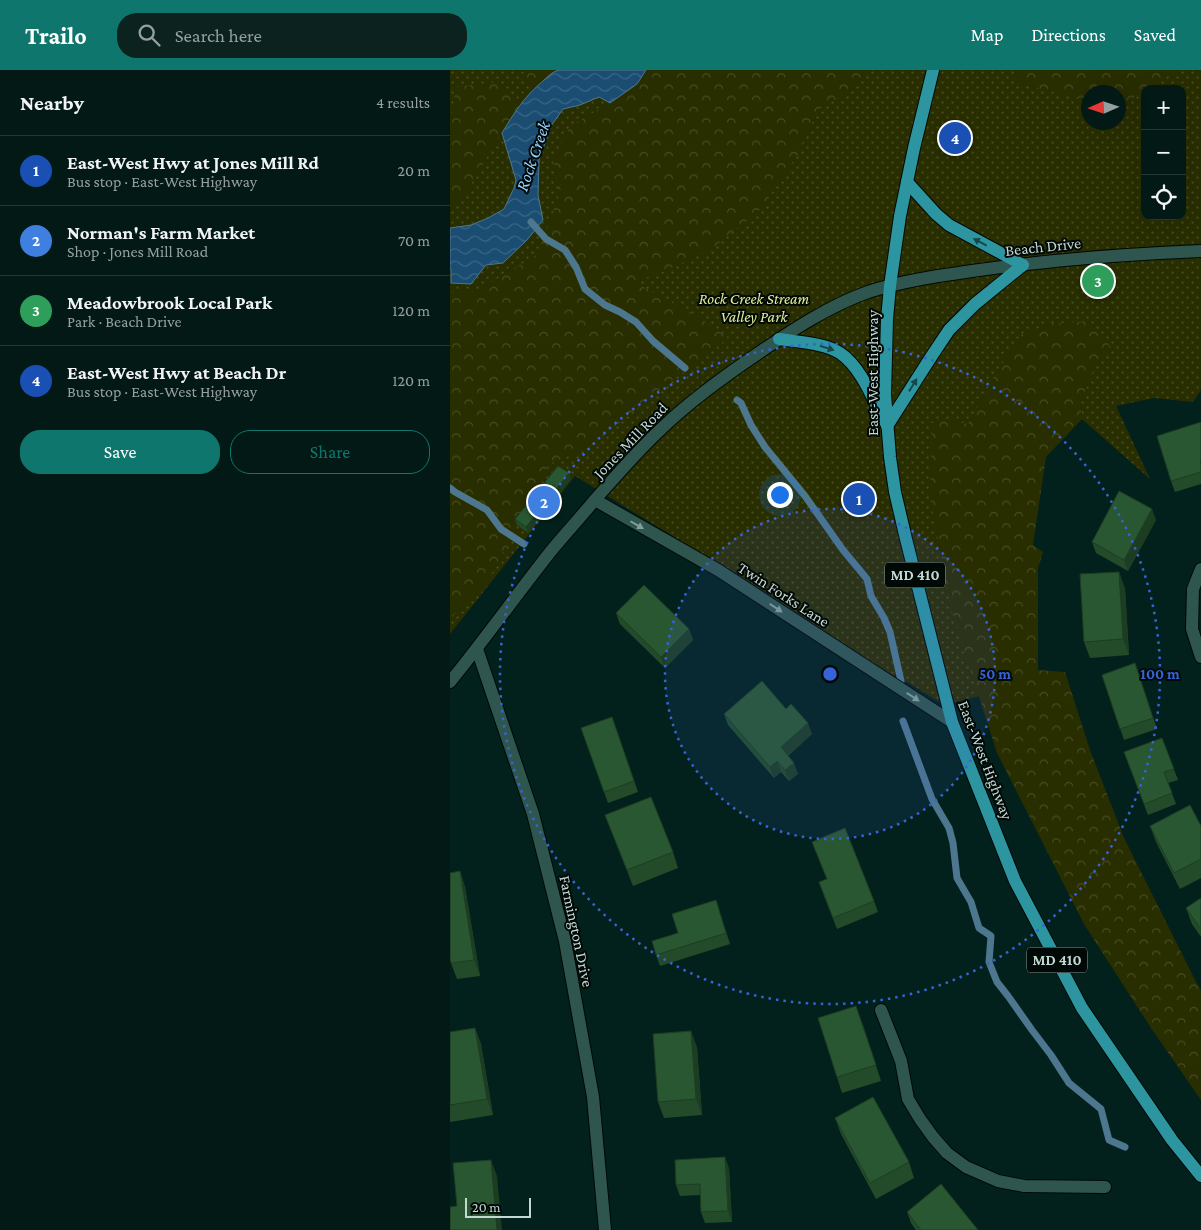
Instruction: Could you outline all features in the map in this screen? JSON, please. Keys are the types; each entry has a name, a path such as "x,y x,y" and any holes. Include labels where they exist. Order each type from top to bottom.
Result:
{"main road":[{"name":"East-West Highway","path":"933,70 897,234 887,319 885,394 887,426 895,492 906,538 952,722 1015,881 1082,1008 1172,1140 1201,1176"},
{"path":"887,426 949,330 975,304 1023,265 949,225 936,214 907,182"},
{"path":"779,339 823,346 839,352 850,361 860,374 887,426"}],"street":[{"name":"Beach Drive","path":"890,286 935,277 1068,259 1201,251"},
{"name":"Jones Mill Road","path":"450,682 552,551 612,480 662,428 698,396 779,339 841,303 868,292 890,286"},
{"name":"Twin Forks Lane","path":"595,500 718,570 952,722"},
{"path":"1201,569 1193,589 1192,629 1201,657"},
{"name":"Farmington Drive","path":"477,649 533,814 565,941 593,1097 605,1230"},
{"path":"881,1010 901,1061 908,1099 933,1137 947,1153 966,1167 998,1181 1024,1186 1105,1187"}],"green space":[{"name":"Rock Creek Stream Valley Park","path":"450,70 1201,70 1201,390 1193,402 1154,398 1116,406 1150,479 1082,419 1081,401 1091,375 1049,399 1011,688 944,705 896,675 890,677 728,570 575,476 450,634"},
{"path":"523,70 559,70 553,72 530,91"},
{"path":"646,70 868,70 858,86 818,110 797,156 758,212 710,250 660,273 634,282 699,317 728,338 588,448 549,464 490,577 450,619 450,292 477,291 538,254 560,192 553,160 570,126 610,103 637,84"},
{"path":"1017,70 1178,70 1154,85 1141,85 1141,93 1126,103 1126,85 1081,85 1081,98 1016,83"},
{"path":"498,82 518,106 460,203 450,211 450,123 456,87"},
{"path":"1090,321 1113,350 1099,356 1081,401 1082,419 1046,457 1033,545 1043,552 1038,568 1038,670 1065,672 1090,750 1124,838 1201,990 1201,1100 1151,1028 1084,924 997,753 951,609 930,497 932,423 948,419 968,424 996,373 1021,334 1051,324"}],"water":[{"name":"Rock Creek","path":"559,70 646,70 637,84 610,103 599,97 580,105 563,109 551,126 539,160 538,195 543,220 527,240 503,263 486,265 471,284 451,283 450,228 471,225 504,209 516,180 502,133 530,93 550,74"}],"building":[{"path":"1201,422 1201,472 1171,481 1157,436"},
{"path":"558,466 569,473 526,527 515,519"},
{"path":"1119,491 1152,509 1124,560 1092,542"},
{"path":"1119,572 1123,639 1084,642 1080,574"},
{"path":"644,585 689,629 661,657 616,613"},
{"path":"1135,663 1153,718 1120,729 1102,675"},
{"path":"762,681 786,709 791,704 808,723 781,747 794,763 785,770 777,761 770,767 724,714"},
{"path":"612,717 634,781 604,792 581,728"},
{"path":"1162,738 1174,769 1164,772 1172,793 1144,804 1124,752"},
{"path":"651,797 673,852 627,870 605,815"},
{"path":"1190,805 1201,826 1201,859 1174,873 1150,826"},
{"path":"845,828 874,901 833,918 819,882 827,879 812,842"},
{"path":"460,871 474,960 451,963 450,873"},
{"path":"1201,898 1201,929 1186,908"},
{"path":"716,900 726,933 656,955 652,941 678,933 672,914"},
{"path":"856,1006 876,1065 837,1077 818,1018"},
{"path":"475,1028 487,1099 450,1105 450,1032"},
{"path":"691,1031 696,1099 658,1102 653,1034"},
{"path":"873,1097 909,1162 870,1183 835,1118"},
{"path":"725,1157 728,1211 701,1212 700,1184 676,1185 675,1160"},
{"path":"491,1160 497,1230 450,1230 450,1207 457,1206 453,1163"},
{"path":"941,1184 978,1230 921,1230 907,1212"}],"waterway":[{"path":"531,222 546,239 565,250 576,267 585,289 605,305 636,322 653,341 685,368"},
{"path":"737,400 741,403 751,425 765,447 805,496 843,550 867,579 871,596 890,632 901,681"},
{"path":"450,488 487,510 501,529 524,544"},
{"path":"903,721 932,799 949,828 953,843 957,878 971,902 979,928 991,936 989,962 997,982 1051,1055 1069,1083 1101,1109 1109,1140 1125,1147"}],"place":[{"name":"East-West Hwy at Beach Dr","path":"955,138"},
{"name":"Meadowbrook Local Park","path":"1098,281"},
{"name":"East-West Hwy at Jones Mill Rd","path":"859,499"},
{"name":"Norman's Farm Market","path":"544,502"}]}
